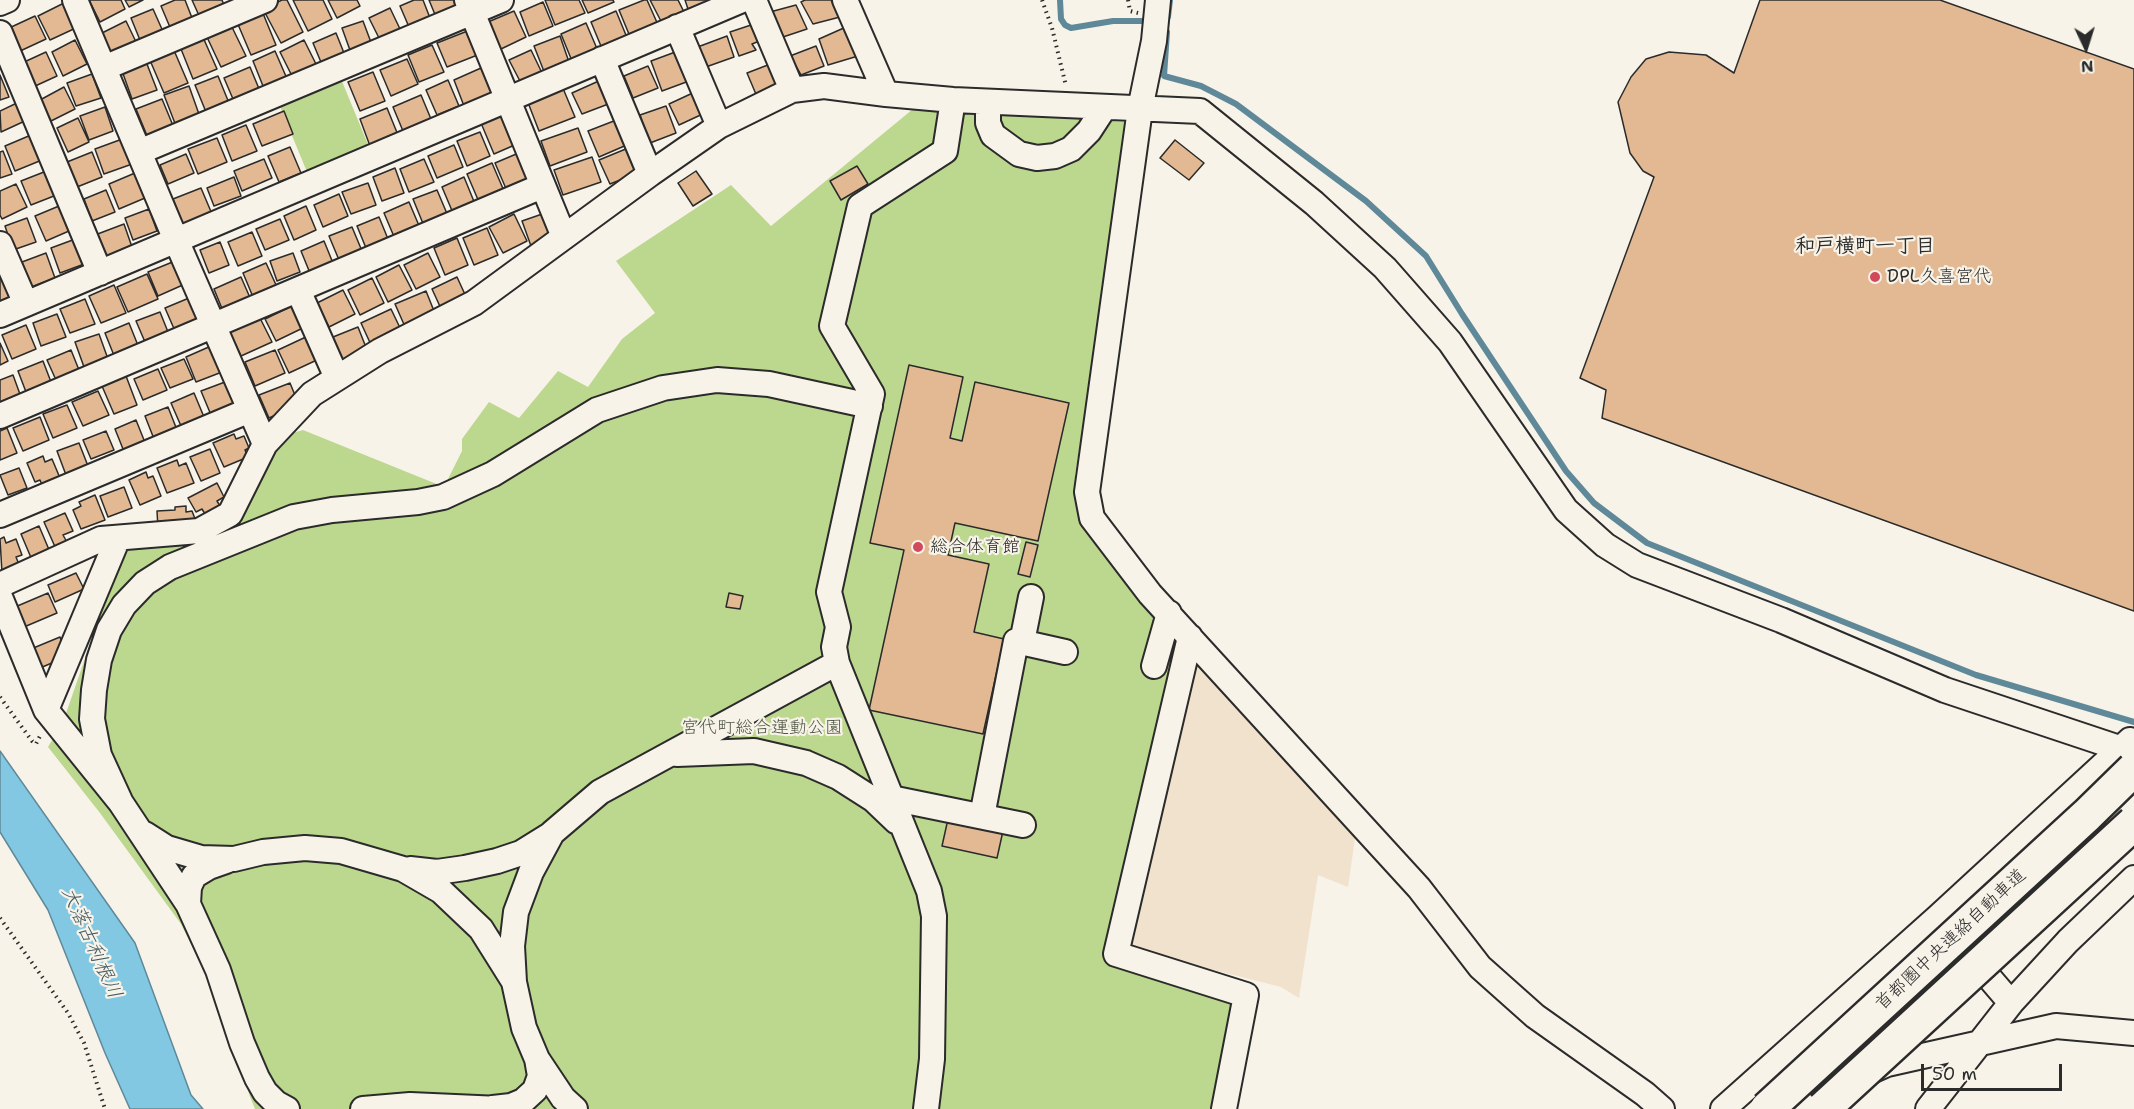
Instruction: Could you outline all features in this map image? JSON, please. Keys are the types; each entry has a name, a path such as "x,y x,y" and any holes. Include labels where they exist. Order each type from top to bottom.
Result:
{"highway":[{"name":"首都圏中央連絡自動車道","path":"1767,1109 2078,823 2131,752"},
{"name":"首都圏中央連絡自動車道","path":"1823,1109 2134,823"}],"street":[{"path":"0,3 7,0"},
{"path":"75,0 265,444"},
{"path":"104,68 265,0"},
{"path":"140,152 470,6 501,0"},
{"path":"0,315 742,0"},
{"path":"754,0 792,90"},
{"path":"845,0 886,94"},
{"path":"1158,0 1154,40 1140,109 1087,492 1092,518 1150,594 1419,888 1480,968 1535,1016 1645,1094 1662,1109"},
{"path":"470,6 564,237"},
{"path":"677,27 719,126"},
{"path":"0,33 100,273"},
{"path":"602,59 650,174"},
{"path":"0,585 101,539 199,531 230,514 265,444 312,394 380,351 474,303 719,126 792,90 824,86 953,100 1200,111 1314,203 1384,268 1450,342 1566,510 1613,550 1637,565 1781,620 1945,690 2131,752"},
{"path":"926,1109 932,1059 934,916 929,891 837,663 834,647 838,627 829,592 872,394 832,326 860,206 945,151 953,100"},
{"path":"988,102 987,123 993,135 1019,154 1037,158 1055,156 1071,149 1089,131 1104,108"},
{"path":"0,416 542,186"},
{"path":"0,244 26,304"},
{"path":"298,290 337,378"},
{"path":"121,803 99,755 92,719 99,660 109,630 124,605 145,583 170,567 294,518 332,510 418,502 443,497 494,474 597,410 663,388 717,380 769,384 870,406"},
{"path":"0,515 250,410"},
{"path":"46,710 118,538"},
{"path":"0,597 46,710 121,803 188,904 218,970 256,1078 265,1092 276,1103 287,1109"},
{"path":"1022,642 1031,597"},
{"path":"1154,666 1169,613"},
{"path":"1190,637 1116,954 1246,994 1224,1109"},
{"path":"982,816 1016,641 1065,652"},
{"path":"188,904 189,887 194,876 209,867 234,858 263,852 305,848 342,851 403,869 437,872 497,861 521,853 552,833 600,792 837,663"},
{"path":"670,754 754,751 806,763 838,777 874,800 904,829"},
{"path":"1723,1109 1938,917 2131,752"},
{"path":"891,798 1023,825"},
{"path":"142,832 167,848 201,858 234,858"},
{"path":"552,833 531,872 516,912 512,946 514,982 524,1028 537,1059 563,1098 575,1109"},
{"path":"403,869 441,891 481,929 514,982"},
{"path":"1928,1109 2012,1003 2068,941 2134,878"},
{"path":"1938,917 2012,1003"},
{"path":"1810,1109 1850,1080 1887,1064 2056,1026 2134,1033"},
{"path":"363,1109 411,1104 497,1108 511,1106 523,1101 535,1090 540,1076 537,1059"}],"path":[{"path":"1042,0 1052,28 1068,95 1068,106"},
{"path":"0,697 36,744 43,730 46,710"},
{"path":"0,918 68,1013 84,1043 105,1109"}],"shaded area":[{"path":"1196,657 1355,838 1348,887 1318,875 1299,998 1281,987 1127,948"}],"green space":[{"path":"339,74 369,147 307,172 277,99"},
{"name":"宮代町総合運動公園","path":"913,109 1126,122 1130,131 1075,475 1078,511 1095,543 1182,640 1107,957 1238,999 1216,1109 255,1109 229,1021 181,924 100,813 48,747 63,722 124,546 200,539 282,436 303,430 444,487 462,451 462,439 489,402 519,418 558,371 588,387 622,339 655,313 616,261 731,185 771,226"}],"water":[{"name":"大落古利根川","path":"0,751 135,943 191,1095 203,1109 130,1109 48,910 0,832"}],"building":[{"path":"89,0 121,0 125,9 100,22"},
{"path":"125,0 143,0 129,7"},
{"path":"175,0 185,0 194,23 172,32 161,6"},
{"path":"192,0 222,0 226,10 201,20"},
{"path":"287,0 303,32 281,43 263,9"},
{"path":"293,0 323,0 332,19 308,31"},
{"path":"328,0 357,0 360,6 337,18"},
{"path":"414,0 423,0 430,18 409,27 400,6"},
{"path":"429,0 455,0 458,7 436,17"},
{"path":"545,0 579,0 585,13 555,25"},
{"path":"582,0 613,0 614,2 588,13"},
{"path":"647,0 659,27 631,39 619,10"},
{"path":"650,0 678,0 685,14 663,25"},
{"path":"685,0 712,0 688,9"},
{"path":"831,0 840,17 813,24 801,2"},
{"name":"DPL久喜宮代","path":"1760,0 1940,0 2134,69 2134,611 1602,418 1606,390 1580,378 1654,177 1643,171 1630,153 1618,102 1631,77 1646,59 1669,52 1706,55 1734,73"},
{"path":"66,2 78,27 50,40 38,16"},
{"path":"543,2 553,26 529,36 520,12"},
{"path":"796,5 807,29 783,37 770,12"},
{"path":"390,8 400,29 379,38 369,18"},
{"path":"153,9 165,36 142,45 131,18"},
{"path":"262,11 276,45 251,55 237,22"},
{"path":"514,11 526,37 501,49 488,22"},
{"path":"616,11 628,40 603,51 591,22"},
{"path":"35,16 46,39 18,52 7,29"},
{"path":"126,21 137,44 112,57 100,34"},
{"path":"363,21 372,45 351,53 342,28"},
{"path":"230,23 246,56 221,67 206,35"},
{"path":"586,23 598,51 572,61 561,34"},
{"path":"757,23 762,40 752,44 756,50 739,56 730,32"},
{"path":"846,27 858,56 828,65 819,39"},
{"path":"470,30 480,54 447,67 437,43"},
{"path":"336,33 346,58 323,67 313,43"},
{"path":"202,35 217,69 193,79 179,44"},
{"path":"560,36 570,65 545,74 534,46"},
{"path":"727,36 734,57 703,68 695,48"},
{"path":"75,40 87,64 63,76 52,52"},
{"path":"304,40 318,68 294,80 280,52"},
{"path":"432,45 444,72 419,82 408,55"},
{"path":"816,46 824,66 801,75 790,56"},
{"path":"173,48 188,83 164,93 149,58"},
{"path":"531,50 543,75 522,85 509,60"},
{"path":"275,51 288,81 265,91 253,61"},
{"path":"678,51 689,81 662,91 651,61"},
{"path":"46,52 57,76 33,87 22,63"},
{"path":"145,59 157,90 132,99 121,68"},
{"path":"407,59 418,84 391,96 380,70"},
{"path":"773,63 783,85 758,99 747,73"},
{"path":"648,66 658,88 633,98 624,76"},
{"path":"250,67 262,96 236,106 224,78"},
{"path":"481,68 492,94 464,106 454,80"},
{"path":"373,72 385,101 360,111 348,82"},
{"path":"92,74 101,98 76,106 67,83"},
{"path":"0,75 9,97 0,100"},
{"path":"218,76 229,103 206,112 195,85"},
{"path":"448,80 459,106 437,115 426,90"},
{"path":"601,80 611,103 582,114 572,93"},
{"path":"189,86 200,117 176,126 164,95"},
{"path":"562,86 575,117 539,131 527,100"},
{"path":"64,87 75,109 51,121 40,100"},
{"path":"697,91 707,112 679,125 669,104"},
{"path":"421,95 431,119 403,131 393,107"},
{"path":"162,99 174,128 148,138 136,109"},
{"path":"19,102 27,120 1,132 0,111"},
{"path":"666,106 676,133 650,143 640,115"},
{"path":"105,107 113,131 89,140 80,116"},
{"path":"387,108 398,135 370,146 360,119"},
{"path":"284,111 293,134 262,146 253,124"},
{"path":"505,114 517,144 494,154 481,123"},
{"path":"78,118 89,142 68,152 57,128"},
{"path":"619,119 629,144 599,157 588,131"},
{"path":"246,125 257,151 232,161 222,135"},
{"path":"578,128 587,152 550,166 541,141"},
{"path":"480,132 490,156 467,166 457,141"},
{"path":"31,135 42,160 15,171 5,146"},
{"path":"125,138 135,163 104,174 95,149"},
{"path":"217,138 227,162 198,174 188,149"},
{"path":"1175,140 1204,163 1189,180 1160,158"},
{"path":"454,145 463,167 437,178 428,156"},
{"path":"633,146 643,171 610,184 599,160"},
{"path":"290,147 301,173 279,182 268,156"},
{"path":"3,151 12,174 0,178 0,152"},
{"path":"92,152 102,177 77,187 67,162"},
{"path":"521,152 533,180 507,191 495,163"},
{"path":"186,154 194,173 168,184 160,165"},
{"path":"592,157 601,182 563,195 554,170"},
{"path":"264,159 272,178 242,191 234,171"},
{"path":"424,159 434,182 409,192 400,169"},
{"path":"492,163 504,191 479,202 467,174"},
{"path":"857,166 868,184 841,200 830,181"},
{"path":"395,168 404,193 382,201 373,177"},
{"path":"49,170 59,194 31,205 21,181"},
{"path":"696,171 712,194 693,206 678,183"},
{"path":"135,173 145,198 119,209 109,184"},
{"path":"234,177 241,196 214,206 207,188"},
{"path":"464,177 475,204 453,213 442,187"},
{"path":"368,183 376,205 351,214 342,192"},
{"path":"16,184 27,207 2,219 0,191"},
{"path":"201,188 212,214 184,226 173,199"},
{"path":"106,190 115,212 92,221 84,199"},
{"path":"437,190 448,216 424,226 413,199"},
{"path":"339,194 348,216 323,227 314,205"},
{"path":"409,202 420,228 395,239 384,213"},
{"path":"59,206 69,231 46,241 35,216"},
{"path":"306,206 316,230 294,240 284,216"},
{"path":"149,209 157,231 133,240 125,218"},
{"path":"548,212 557,237 531,246 522,221"},
{"path":"514,214 527,241 503,253 489,227"},
{"path":"379,217 388,239 366,248 357,226"},
{"path":"27,218 36,242 13,250 5,226"},
{"path":"280,219 289,240 265,250 256,229"},
{"path":"124,224 132,247 103,258 95,235"},
{"path":"352,227 362,251 339,260 329,236"},
{"path":"487,228 498,255 474,265 463,238"},
{"path":"252,232 262,256 238,266 228,242"},
{"path":"78,238 87,263 60,273 51,248"},
{"path":"457,238 468,265 445,275 434,248"},
{"path":"324,241 335,268 312,278 301,251"},
{"path":"220,242 229,265 209,273 200,250"},
{"path":"46,253 55,278 31,287 22,262"},
{"path":"293,253 300,272 277,281 270,261"},
{"path":"428,253 440,277 416,289 404,265"},
{"path":"175,261 185,284 158,296 148,272"},
{"path":"266,263 277,287 253,297 243,273"},
{"path":"399,265 412,290 388,302 376,277"},
{"path":"0,269 15,296 0,303"},
{"path":"147,274 158,299 128,312 117,287"},
{"path":"241,277 251,300 223,311 214,289"},
{"path":"457,277 468,301 443,313 432,289"},
{"path":"372,278 384,303 360,315 348,290"},
{"path":"114,285 126,313 101,323 89,296"},
{"path":"343,290 355,314 329,327 317,303"},
{"path":"426,291 436,316 406,329 395,304"},
{"path":"189,298 198,322 175,331 165,308"},
{"path":"85,299 95,324 70,333 60,309"},
{"path":"296,304 307,326 276,341 265,319"},
{"path":"391,309 402,332 372,347 361,323"},
{"path":"160,312 168,332 145,342 136,321"},
{"path":"57,314 66,337 41,346 33,323"},
{"path":"259,316 272,342 241,356 229,330"},
{"path":"129,323 139,348 115,358 105,333"},
{"path":"26,325 36,349 12,359 2,335"},
{"path":"358,327 369,355 344,365 333,337"},
{"path":"99,334 108,359 84,367 75,342"},
{"path":"308,336 319,359 289,373 278,350"},
{"path":"0,343 8,361 0,365"},
{"path":"211,346 222,372 196,382 186,357"},
{"path":"71,350 79,370 56,380 47,360"},
{"path":"275,350 285,373 255,386 245,362"},
{"path":"184,359 193,379 170,388 161,368"},
{"path":"43,361 51,382 26,392 18,371"},
{"name":"総合体育館","path":"909,365 963,377 950,438 962,441 975,382 1069,403 1038,541 955,523 948,555 989,564 974,632 1004,639 983,734 869,710 904,550 870,543"},
{"path":"158,369 167,390 143,400 134,379"},
{"path":"13,375 21,397 0,405 0,380"},
{"path":"126,376 137,405 114,414 102,386"},
{"path":"225,382 235,405 211,415 201,391"},
{"path":"290,383 299,405 269,418 259,395"},
{"path":"98,391 109,415 83,426 72,402"},
{"path":"194,393 204,417 181,426 171,403"},
{"path":"67,405 77,428 53,438 43,414"},
{"path":"168,407 177,430 154,439 145,416"},
{"path":"40,417 49,440 23,451 13,428"},
{"path":"136,420 146,445 125,454 115,429"},
{"path":"7,428 17,453 0,460 0,431"},
{"path":"106,431 114,450 91,459 83,440"},
{"path":"234,434 236,439 244,436 249,448 245,450 248,457 224,467 213,443"},
{"path":"79,443 88,466 66,475 57,451"},
{"path":"210,449 220,473 201,481 190,457"},
{"path":"43,456 45,462 52,459 60,478 42,485 40,480 35,482 27,463"},
{"path":"177,460 179,466 186,463 194,483 167,493 157,468"},
{"path":"19,468 27,488 8,495 0,475"},
{"path":"146,472 148,478 153,476 161,496 140,505 129,480"},
{"path":"217,483 224,497 217,501 220,506 205,514 202,509 196,512 188,498"},
{"path":"124,487 132,508 108,517 100,496"},
{"path":"95,495 105,520 81,529 73,510 81,506 79,502"},
{"path":"186,506 186,512 192,511 197,524 158,529 157,511 175,510 175,507"},
{"path":"65,513 73,531 63,535 68,544 56,549 44,522"},
{"path":"39,526 50,552 32,560 21,534"},
{"path":"4,537 6,543 16,539 22,555 16,557 20,567 2,573 0,539"},
{"path":"1026,542 1038,545 1030,577 1018,574"},
{"path":"76,573 84,589 55,602 48,585"},
{"path":"48,593 57,613 24,627 15,607"},
{"path":"729,593 743,596 740,609 726,607"},
{"path":"60,637 65,651 59,660 40,668 31,649"},
{"path":"948,819 1003,831 997,858 942,846"}],"waterway":[{"path":"1060,0 1061,19 1071,28 1113,21 1151,21"},
{"path":"1168,17 1170,0"},
{"path":"1167,32 1164,76 1201,86 1236,104 1366,201 1426,256 1566,471 1594,503 1647,543 1976,675 2134,722"}],"place":[{"name":"DPL久喜宮代","path":"1875,277"},
{"name":"総合体育館","path":"918,547"}],"district":[{"name":"和戸横町一丁目","path":"1865,247"}]}
